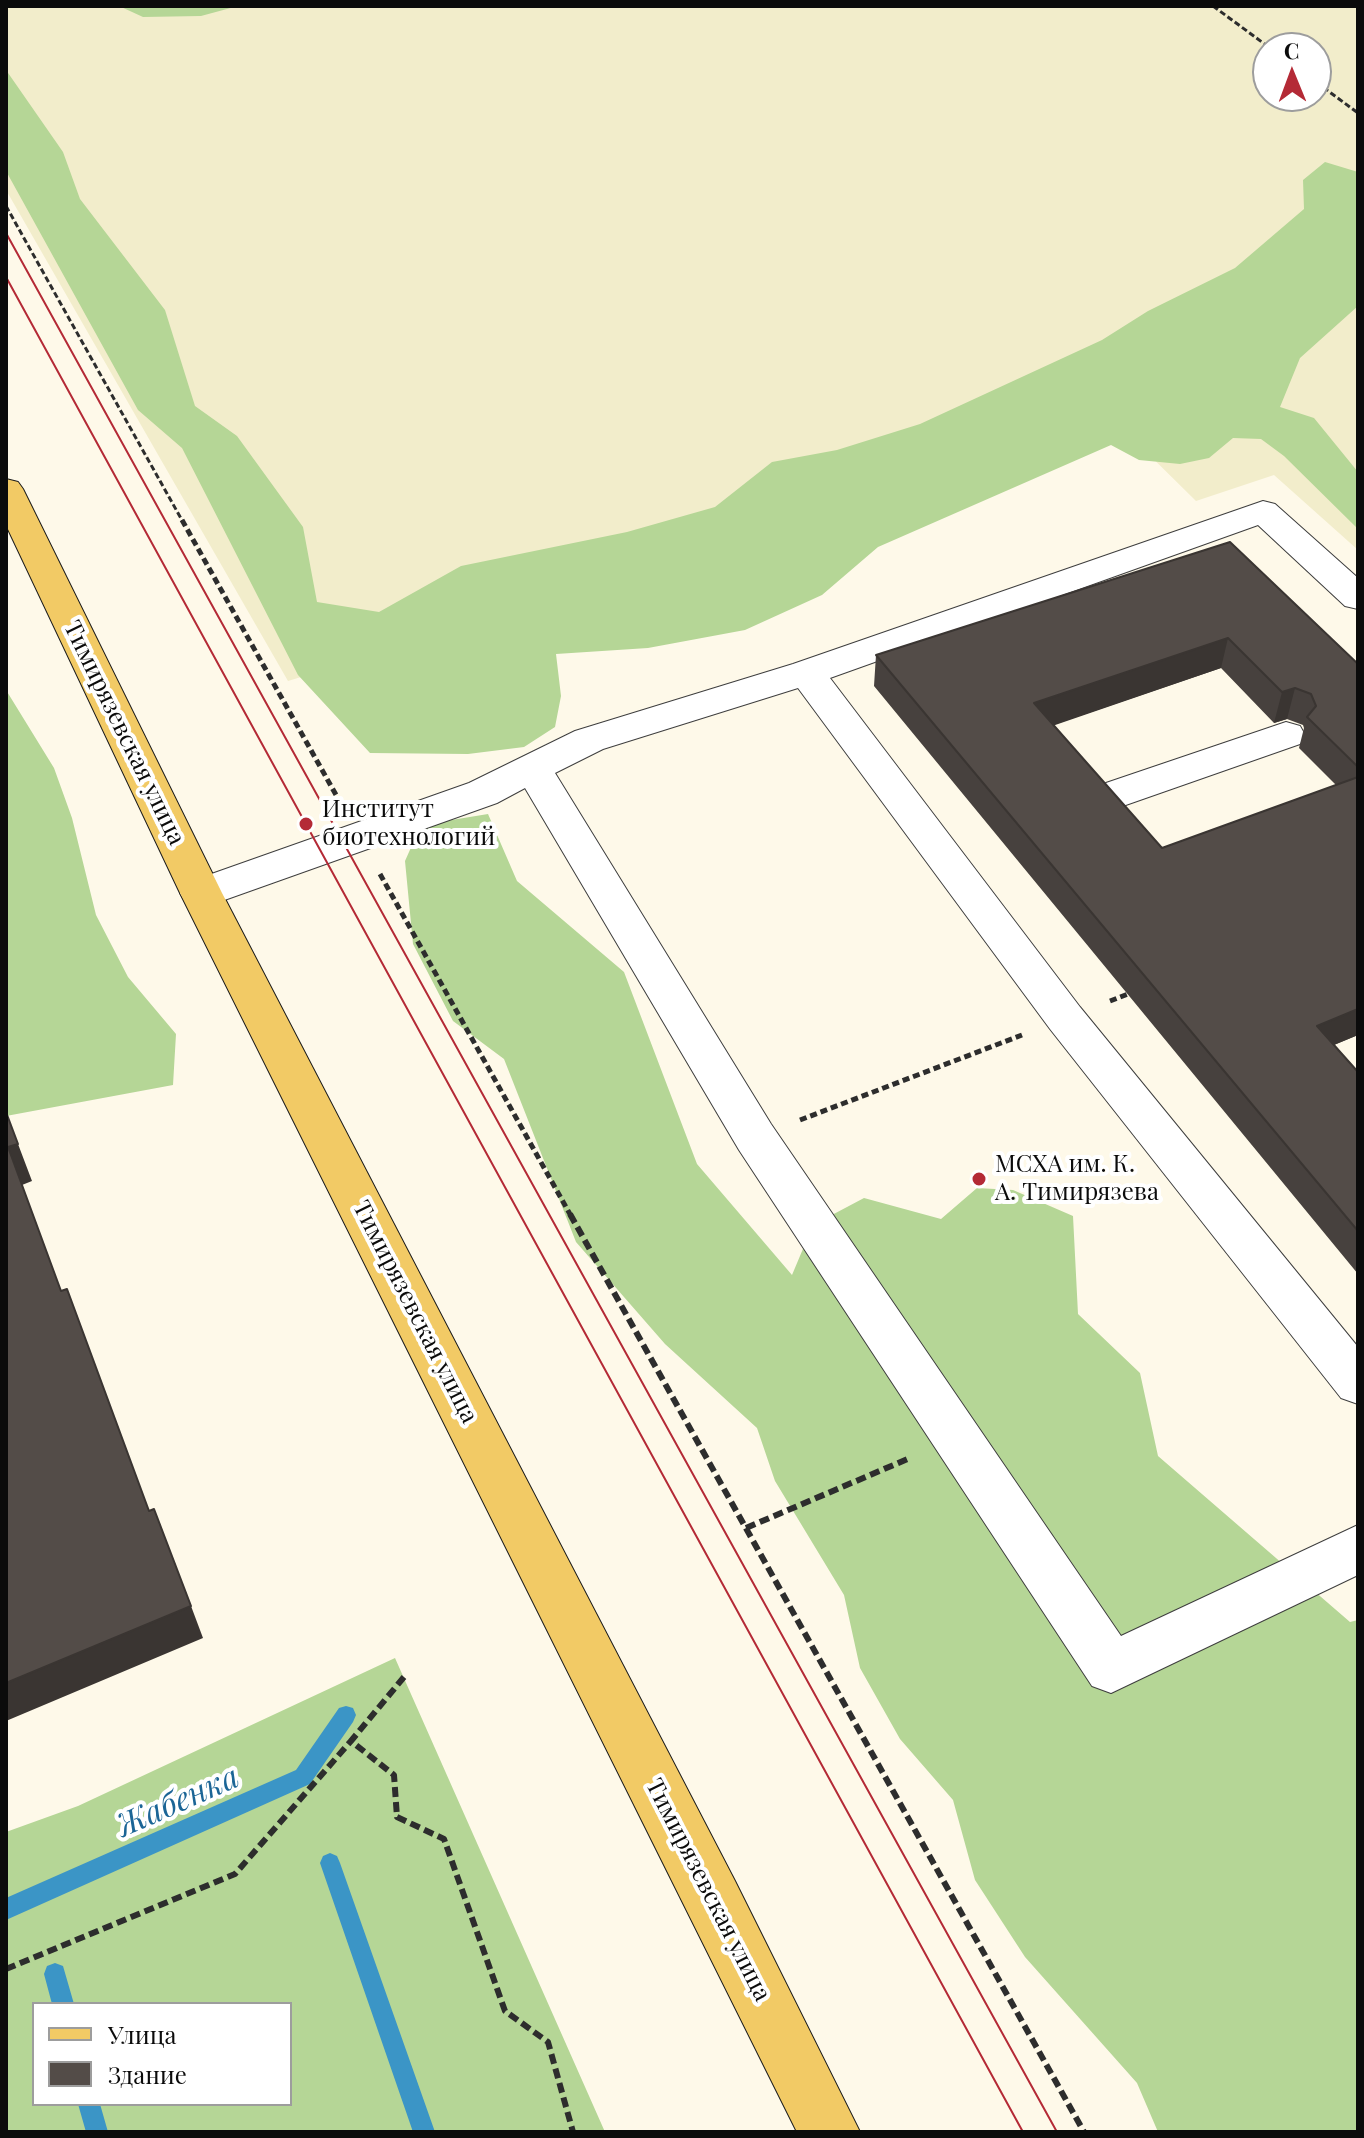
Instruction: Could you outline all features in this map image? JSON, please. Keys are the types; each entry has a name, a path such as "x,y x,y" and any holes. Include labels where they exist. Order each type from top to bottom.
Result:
{"main road":[{"name":"Тимирязевская улица","path":"6,489 201,893 715,1901 829,2132"}],"lane":[{"path":"201,893 534,771 589,740 806,673 1263,511 1358,598"},
{"path":"806,673 1065,1018 1358,1383"},
{"path":"1120,793 1286,735"},
{"path":"534,771 755,1137 1111,1668 1358,1549"}],"path":[{"path":"1213,6 1252,35"},
{"path":"1332,94 1358,113"},
{"path":"6,206 1084,2132"},
{"path":"755,1137 1128,994"},
{"path":"746,1528 957,1438"},
{"path":"6,1969 235,1874 404,1677"},
{"path":"351,1741 394,1775 397,1817 444,1839 505,2011 548,2042 573,2132"}],"shaded area":[{"path":"6,6 1358,6 1358,550 1274,475 1196,501 1121,427 288,681 6,190"}],"green space":[{"path":"119,6 238,6 201,16 143,17"},
{"path":"6,70 63,152 80,199 165,310 195,406 237,436 303,527 317,602 379,612 461,566 627,532 715,507 772,462 837,450 920,424 1102,340 1148,311 1235,268 1304,209 1303,180 1325,162 1358,172 1358,306 1300,358 1280,407 1314,418 1358,472 1358,529 1284,456 1261,439 1233,438 1209,458 1180,464 1139,460 1111,445 878,547 822,595 745,630 648,648 556,654 561,696 555,727 524,747 468,754 370,753 298,675 182,448 138,410 6,171"},
{"path":"6,690 54,768 72,818 96,915 128,977 176,1034 173,1085 6,1116"},
{"path":"488,814 517,881 624,972 697,1164 792,1275 813,1225 864,1198 941,1219 977,1188 1013,1190 1073,1216 1078,1314 1140,1373 1158,1456 1350,1622 1358,1620 1358,2132 1158,2132 1137,2083 1025,1957 975,1880 953,1800 900,1739 860,1668 844,1595 775,1481 757,1428 665,1344 576,1242 504,1059 453,1021 413,944 405,861 421,825"},
{"path":"395,1658 605,2132 6,2132 6,1832 78,1806"}],"building":[{"path":"1230,542 1358,664 1358,767 1307,717 1316,706 1311,694 1295,688 1282,692 1228,638 1034,703 1162,848 1358,777 1358,1009 1317,1026 1358,1072 1358,1231 876,655"},
{"path":"6,1112 18,1144 8,1147 61,1291 67,1289 149,1511 154,1509 191,1606 6,1683"}],"waterway":[{"name":"Жабенка","path":"6,1909 303,1777 346,1715"},
{"path":"330,1863 424,2132"},
{"path":"55,1974 62,2002"},
{"path":"90,2106 97,2132"}],"tram line":[{"path":"6,233 1057,2132"},
{"path":"6,277 1023,2132"}],"place":[{"name":"Институт биотехнологий","path":"306,824"},
{"name":"МСХА им. К. А. Тимирязева","path":"979,1179"}]}
